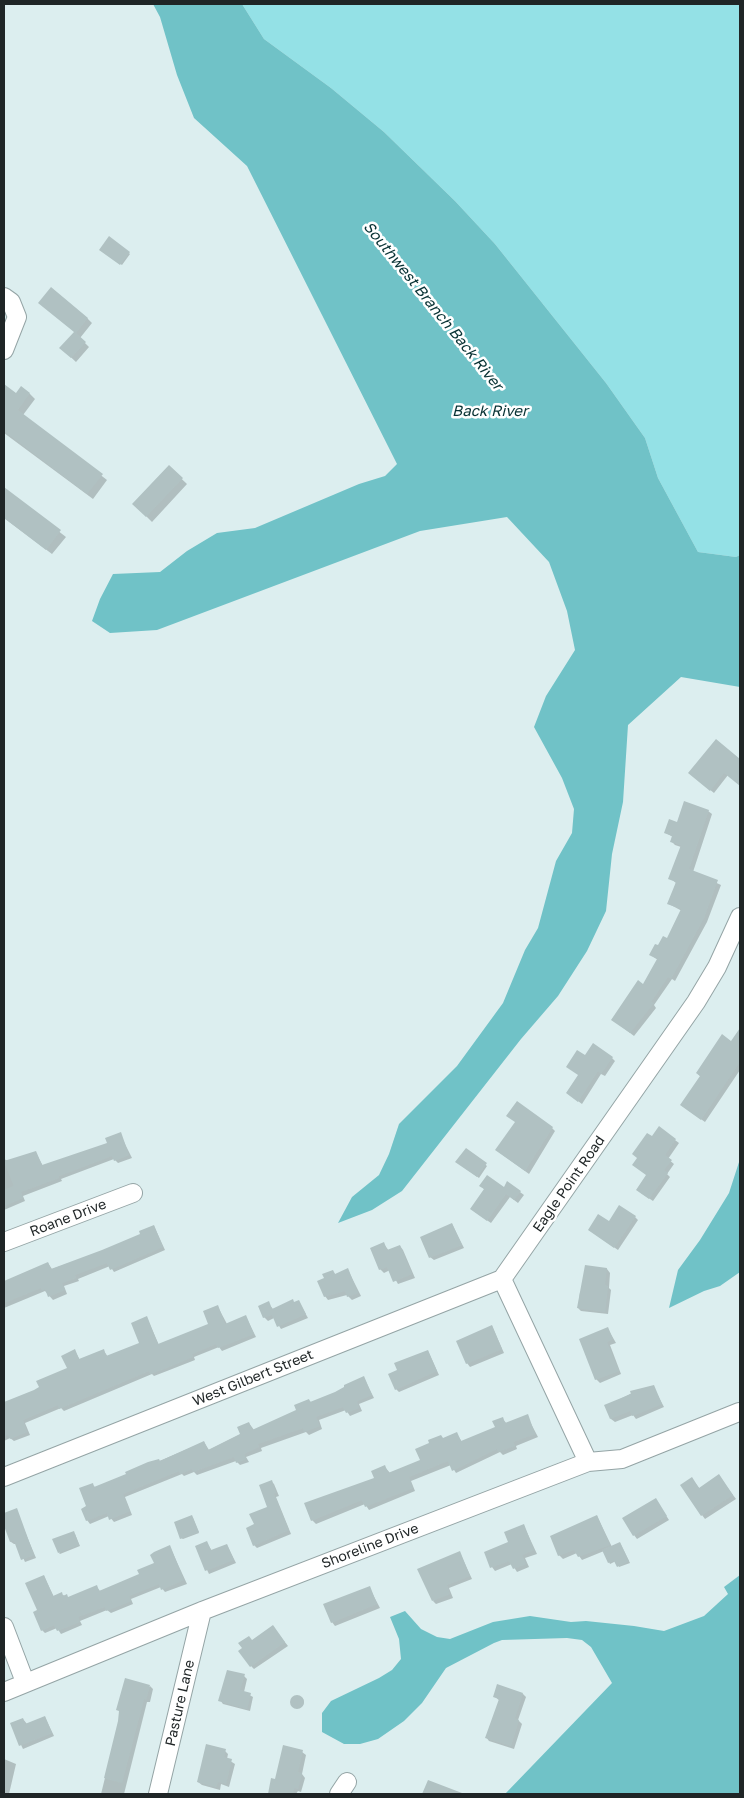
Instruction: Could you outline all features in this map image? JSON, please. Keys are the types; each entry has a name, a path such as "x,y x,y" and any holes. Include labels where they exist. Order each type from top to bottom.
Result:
{"street":[{"path":"4,297 11,302 17,317 4,350"},
{"name":"Eagle Point Road","path":"502,1279 696,1002 717,967 740,917"},
{"name":"Roane Drive","path":"4,1242 133,1193"},
{"path":"502,1279 588,1462"},
{"name":"West Gilbert Street","path":"4,1477 502,1279"},
{"name":"Shoreline Drive","path":"4,1692 24,1682 202,1611 588,1462 622,1459 739,1412"},
{"name":"Pasture Lane","path":"158,1794 202,1611"},
{"path":"4,1627 24,1682"}],"shaded area":[{"path":"242,4 740,4 740,555 736,557 698,552 658,478 645,438 606,383 495,244 455,201 384,132 331,88 264,39"}],"water":[{"name":"Back River","path":"153,4 242,4 264,39 331,88 384,132 455,201 495,244 606,383 645,438 658,478 698,552 736,557 740,555 740,687 681,677 628,725 623,802 612,854 606,911 587,951 558,996 521,1039 402,1191 372,1210 338,1223 352,1197 379,1175 389,1154 399,1124 457,1066 503,1003 525,950 538,928 556,861 572,833 574,809 562,778 534,727 546,696 575,650 567,611 549,562 507,517 420,531 157,630 110,633 92,621 100,599 113,574 160,572 187,551 217,533 255,528 359,484 385,476 397,464 247,166 194,118 177,75 160,17"},
{"path":"740,1159 740,1272 720,1286 704,1291 669,1308 678,1270 700,1240 729,1193"},
{"path":"740,1575 740,1794 505,1794 612,1683 591,1647 582,1640 567,1638 502,1640 446,1668 422,1703 404,1721 378,1739 360,1744 344,1744 322,1732 322,1713 331,1701 379,1678 392,1670 401,1659 399,1639 390,1617 405,1611 421,1629 437,1637 450,1639 493,1622 530,1616 571,1622 586,1621 634,1626 664,1631 704,1616 728,1594 724,1587"}],"building":[{"path":"109,236 130,252 120,265 99,250"},
{"path":"51,287 88,318 76,333 86,342 71,358 59,348 74,332 38,303"},
{"path":"4,384 16,393 21,386 30,393 18,410 103,474 87,494 4,431"},
{"path":"169,465 183,478 146,517 132,504"},
{"path":"4,487 61,530 46,550 4,518"},
{"path":"716,739 740,759 740,786 724,773 710,791 688,773"},
{"path":"684,801 709,810 689,869 718,880 704,918 671,979 668,977 651,1002 654,1003 630,1033 611,1020 638,980 643,984 657,959 649,955 655,944 658,945 663,936 667,938 681,909 667,904 676,882 668,879 681,845 670,842 672,836 664,833 669,819 677,822"},
{"path":"740,1028 740,1062 701,1120 680,1105 700,1076 696,1073 722,1034 731,1041"},
{"path":"593,1043 613,1057 601,1074 598,1071 578,1102 566,1093 578,1075 566,1067 577,1050 585,1055"},
{"path":"517,1101 553,1127 525,1171 495,1150 515,1122 506,1116"},
{"path":"659,1126 676,1139 665,1155 672,1160 664,1170 668,1173 649,1199 636,1190 646,1175 632,1165 637,1158 632,1154 647,1133 652,1136"},
{"path":"121,1132 129,1155 114,1161 112,1156 59,1176 59,1178 21,1192 23,1198 4,1206 4,1190 14,1186 4,1161 36,1151 42,1165 107,1143 105,1138"},
{"path":"466,1148 487,1163 477,1177 455,1162"},
{"path":"487,1175 504,1187 507,1181 521,1191 514,1200 506,1194 487,1221 470,1209 484,1189 479,1186"},
{"path":"619,1205 636,1216 614,1248 588,1230 598,1214 609,1221"},
{"path":"452,1223 462,1245 429,1258 420,1237"},
{"path":"154,1225 163,1247 110,1270 107,1263 75,1275 76,1278 62,1283 65,1290 48,1297 45,1289 42,1291 41,1288 4,1303 4,1281 48,1262 51,1269 102,1250 140,1234 139,1231"},
{"path":"384,1242 387,1250 400,1245 412,1274 393,1282 387,1267 379,1270 370,1248"},
{"path":"585,1265 607,1268 605,1285 608,1286 605,1312 577,1308"},
{"path":"348,1268 358,1293 347,1297 345,1291 324,1297 317,1281 324,1278 322,1274 333,1270 335,1274"},
{"path":"293,1299 294,1302 299,1300 306,1314 277,1327 272,1315 263,1318 258,1306 269,1301 272,1309"},
{"path":"218,1305 225,1324 246,1315 254,1334 218,1348 216,1344 192,1354 193,1357 150,1374 149,1371 59,1409 58,1405 23,1420 27,1432 10,1439 8,1435 4,1436 4,1402 34,1390 39,1387 36,1381 67,1368 61,1356 75,1349 79,1359 104,1349 106,1356 139,1343 131,1323 147,1316 158,1344 208,1324 203,1311"},
{"path":"492,1325 502,1349 466,1364 456,1341"},
{"path":"608,1327 613,1339 607,1342 619,1371 595,1380 579,1339"},
{"path":"428,1350 437,1371 395,1390 388,1374 397,1370 394,1363"},
{"path":"364,1376 372,1395 357,1401 359,1408 346,1413 343,1407 316,1417 320,1426 304,1432 303,1428 258,1444 259,1447 244,1454 246,1459 236,1463 234,1457 193,1472 192,1469 180,1474 179,1471 123,1494 130,1511 109,1520 107,1513 86,1521 81,1509 86,1506 79,1488 93,1483 94,1487 126,1474 125,1472 148,1462 159,1459 160,1461 204,1441 208,1450 240,1434 237,1427 249,1422 252,1430 296,1410 294,1405 309,1399 310,1402 335,1392 344,1387 344,1385"},
{"path":"654,1385 662,1404 632,1416 630,1411 610,1419 604,1405 631,1394 630,1391"},
{"path":"528,1414 535,1434 513,1442 515,1446 498,1452 497,1449 452,1471 448,1461 409,1477 413,1488 365,1507 362,1500 311,1521 304,1503 374,1478 371,1471 385,1465 388,1473 420,1460 415,1449 429,1443 428,1440 441,1435 443,1438 457,1432 461,1441 495,1427 492,1421 503,1417 505,1423"},
{"path":"719,1474 733,1495 701,1516 680,1485 692,1477 699,1488"},
{"path":"272,1480 276,1493 274,1494 289,1530 253,1546 246,1528 254,1524 249,1514 267,1507 259,1485"},
{"path":"656,1498 667,1516 633,1536 622,1518"},
{"path":"17,1508 34,1555 21,1560 14,1541 10,1542 4,1526 4,1513"},
{"path":"192,1515 199,1532 180,1539 174,1522"},
{"path":"597,1515 610,1545 578,1557 574,1550 558,1556 550,1536"},
{"path":"524,1524 534,1550 522,1555 526,1564 513,1569 509,1561 490,1568 484,1552 508,1542 504,1532"},
{"path":"74,1531 79,1545 58,1553 52,1539"},
{"path":"207,1541 211,1550 227,1544 234,1560 205,1571 195,1546"},
{"path":"620,1542 629,1561 617,1567 614,1561 608,1563 602,1550"},
{"path":"170,1545 184,1580 161,1590 159,1584 129,1596 131,1601 106,1611 105,1607 78,1617 80,1622 57,1631 54,1625 41,1631 33,1612 37,1610 25,1583 44,1575 53,1596 62,1592 63,1596 67,1594 68,1597 97,1585 99,1591 139,1574 137,1570 154,1563 150,1555"},
{"path":"460,1551 470,1576 447,1585 450,1594 432,1601 417,1569"},
{"path":"370,1586 377,1604 331,1623 323,1604"},
{"path":"273,1625 285,1642 250,1667 238,1651 242,1648 238,1643 249,1636 252,1640"},
{"path":"227,1670 245,1674 240,1690 251,1693 247,1709 218,1701"},
{"path":"125,1678 150,1685 146,1700 144,1699 122,1783 104,1778 118,1721 119,1711 116,1710"},
{"path":"497,1684 523,1693 515,1718 519,1720 511,1746 485,1738 499,1699 493,1697"},
{"path":"297,1695 302,1697 304,1702 302,1707 297,1709 292,1707 290,1702 292,1697"},
{"path":"45,1716 52,1733 19,1746 10,1723 23,1718 25,1724"},
{"path":"206,1744 226,1749 224,1757 232,1759 226,1784 218,1782 216,1787 197,1782"},
{"path":"283,1745 303,1750 298,1772 302,1773 298,1789 294,1788 293,1794 268,1794 271,1778 275,1779"},
{"path":"428,1780 462,1793 462,1794 422,1794"}],"water label":[{"name":"Southwest Branch Back River","path":"433,306"}]}
